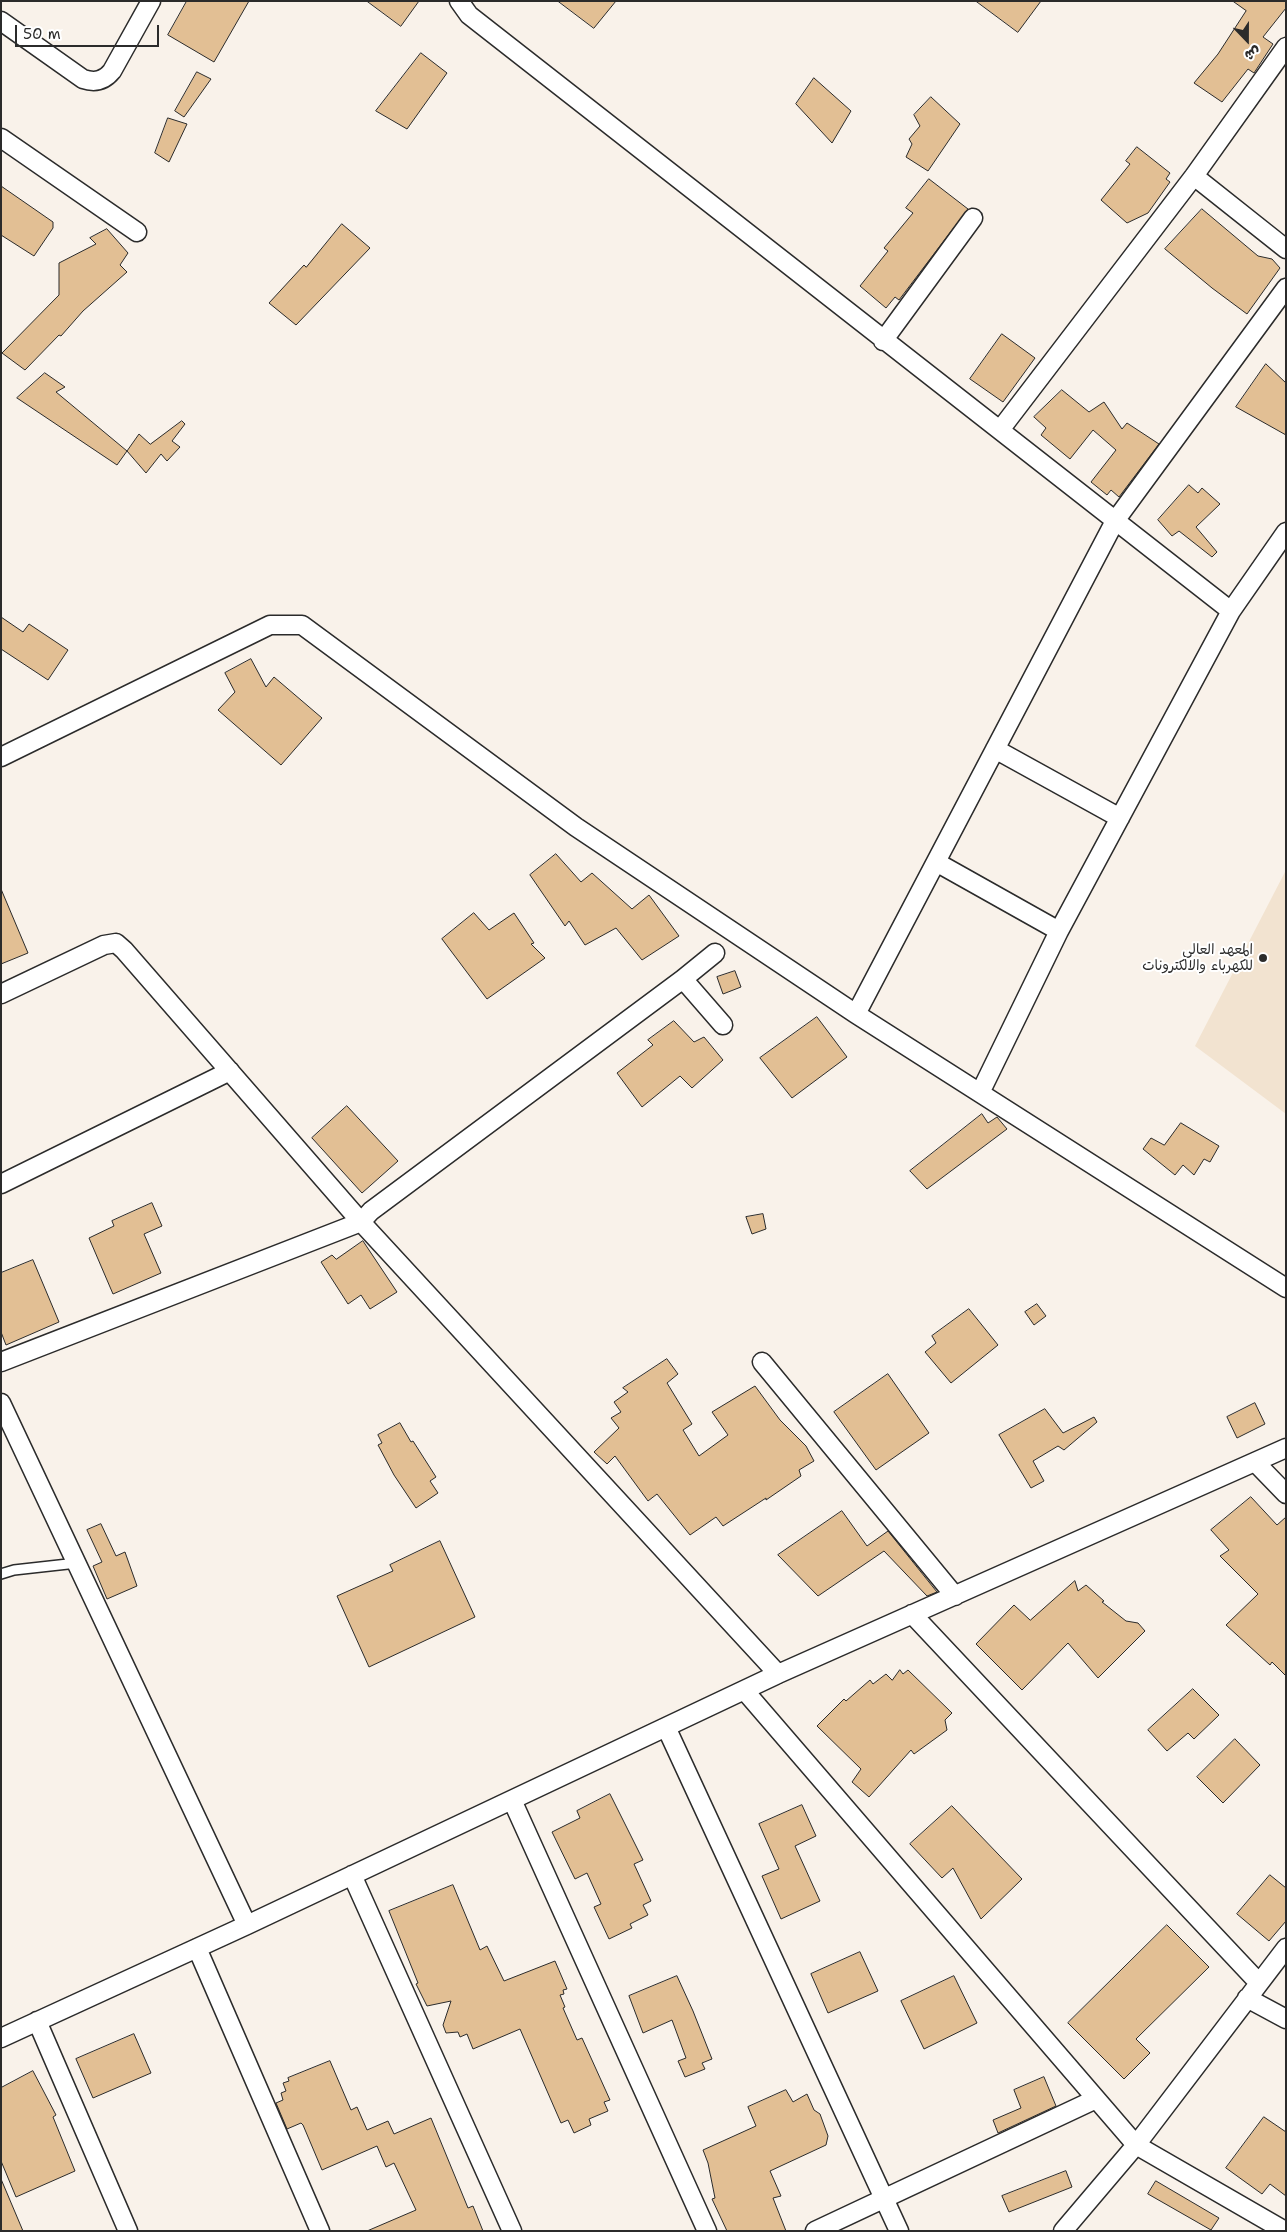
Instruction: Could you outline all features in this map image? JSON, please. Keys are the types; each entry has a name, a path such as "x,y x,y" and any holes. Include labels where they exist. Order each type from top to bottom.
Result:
{"street":[{"path":"1,21 83,79 94,81 104,79 112,71 151,1"},
{"path":"459,1 469,16 1231,611"},
{"path":"1000,430 1194,176 1286,47"},
{"path":"1,138 137,232"},
{"path":"1194,176 1286,249"},
{"path":"883,341 973,218"},
{"path":"856,1014 1115,521 1286,288"},
{"path":"980,1093 1059,931 1231,611 1286,532"},
{"path":"1,757 270,625 302,625 576,827 856,1014 1286,1288"},
{"path":"995,749 1120,818"},
{"path":"936,862 1059,931"},
{"path":"1,994 104,945 116,943 361,1222 778,1674"},
{"path":"1,1362 361,1222 371,1211 683,979 715,953"},
{"path":"683,979 723,1025"},
{"path":"1,1184 230,1071"},
{"path":"762,1362 955,1596"},
{"path":"1,1403 247,1925"},
{"path":"1,2038 247,1925 778,1674 1286,1448"},
{"path":"1255,1462 1286,1494"},
{"path":"912,1614 1259,1984"},
{"path":"744,1690 1136,2145 1285,2231"},
{"path":"666,1727 899,2231"},
{"path":"512,1800 707,2231"},
{"path":"352,1875 512,2231"},
{"path":"196,1948 320,2231"},
{"path":"1063,2231 1136,2145 1286,1948"},
{"path":"1247,1998 1286,2019"},
{"path":"38,2022 128,2231"},
{"path":"816,2231 1096,2100"}],"lane":[{"path":"1,1574 14,1570 77,1563"}],"shaded area":[{"name":"المعهد العالي للكهرباء والالكترونات","path":"1286,870 1286,1114 1195,1046"}],"building":[{"path":"187,1 249,1 214,62 168,35"},
{"path":"367,1 419,1 401,26"},
{"path":"558,1 616,1 594,28"},
{"path":"976,1 1041,1 1018,32"},
{"path":"1233,1 1286,1 1286,8 1263,37 1273,44 1254,73 1248,69 1222,102 1194,83 1218,54 1246,11"},
{"path":"421,53 447,73 407,129 376,111"},
{"path":"197,72 211,79 184,117 175,111"},
{"path":"814,78 851,111 832,143 796,104"},
{"path":"931,97 960,124 928,171 906,157 912,144 909,139 920,126 914,115"},
{"path":"168,118 187,124 169,162 155,153"},
{"path":"1137,147 1170,173 1166,179 1170,182 1148,213 1127,223 1101,200 1130,164 1126,161"},
{"path":"929,179 968,209 899,300 895,297 886,308 860,286 888,251 884,248 913,213 906,208"},
{"path":"1,186 53,222 53,228 34,256 1,235"},
{"path":"1202,209 1258,256 1272,259 1280,268 1247,314 1165,249"},
{"path":"342,224 370,248 296,325 269,303 304,265 306,267"},
{"path":"107,229 128,253 120,265 127,272 83,311 61,336 59,335 25,370 2,353 59,295 59,263 96,244 90,238"},
{"path":"1002,334 1035,358 1003,402 970,379"},
{"path":"1266,364 1286,383 1286,435 1236,407"},
{"path":"45,373 65,387 56,392 127,451 117,465 17,398"},
{"path":"1062,390 1089,412 1104,402 1122,429 1127,423 1159,444 1119,497 1111,490 1107,495 1091,482 1116,450 1093,430 1070,459 1041,435 1046,428 1034,417"},
{"path":"182,421 185,424 172,441 180,447 167,461 161,454 146,473 127,451 139,434 150,444"},
{"path":"1189,485 1198,493 1202,488 1220,504 1196,527 1217,552 1212,557 1179,531 1172,536 1158,520"},
{"path":"1,617 23,632 29,624 68,650 48,680 1,649"},
{"path":"251,659 266,687 274,677 322,718 281,765 218,710 235,692 225,673"},
{"path":"556,854 581,882 592,873 632,909 649,895 679,936 642,960 616,928 585,945 569,921 565,926 530,875"},
{"path":"1,889 28,953 1,964"},
{"path":"474,913 489,930 514,913 534,943 531,944 545,958 487,999 442,939"},
{"path":"735,971 741,987 723,994 717,977"},
{"path":"817,1017 847,1057 792,1098 760,1058"},
{"path":"674,1021 694,1042 704,1037 723,1060 692,1088 680,1076 642,1107 617,1073 653,1045 648,1040"},
{"path":"347,1106 398,1161 362,1193 312,1138"},
{"path":"982,1114 988,1123 997,1117 1007,1129 927,1189 910,1171"},
{"path":"1181,1123 1219,1146 1210,1162 1204,1159 1194,1175 1183,1165 1175,1175 1143,1149 1151,1138 1164,1145"},
{"path":"152,1203 162,1226 144,1234 161,1273 113,1294 89,1238 114,1226 112,1221"},
{"path":"763,1214 766,1229 752,1234 746,1217"},
{"path":"363,1241 397,1292 370,1309 361,1295 348,1304 321,1262 332,1255 336,1259"},
{"path":"33,1260 59,1322 6,1345 1,1332 1,1273"},
{"path":"1037,1304 1046,1316 1034,1325 1025,1312"},
{"path":"969,1309 998,1345 951,1383 925,1352 936,1343 932,1336"},
{"path":"667,1359 678,1374 667,1383 692,1424 683,1430 699,1456 728,1435 712,1412 755,1386 780,1420 806,1446 814,1461 799,1470 801,1476 723,1526 716,1517 690,1535 657,1494 648,1501 615,1456 607,1464 594,1452 619,1428 611,1418 621,1412 614,1402 628,1392 623,1388"},
{"path":"888,1374 929,1433 876,1470 834,1412"},
{"path":"1255,1403 1265,1424 1237,1438 1227,1417"},
{"path":"1045,1409 1063,1433 1094,1417 1097,1422 1064,1450 1058,1446 1033,1461 1044,1481 1031,1488 999,1435"},
{"path":"400,1423 436,1477 430,1481 438,1493 416,1508 394,1475 378,1445 382,1443 378,1435"},
{"path":"1251,1497 1277,1525 1286,1517 1286,1676 1272,1662 1270,1665 1226,1625 1258,1594 1220,1556 1229,1550 1211,1530"},
{"path":"842,1511 867,1546 888,1531 937,1592 927,1596 884,1551 818,1596 778,1555"},
{"path":"101,1524 116,1556 125,1552 137,1586 107,1599 93,1566 102,1562 87,1530"},
{"path":"440,1541 475,1617 369,1667 337,1596 393,1571 390,1565"},
{"path":"1075,1581 1078,1591 1086,1585 1104,1601 1102,1602 1126,1621 1138,1623 1145,1631 1098,1678 1068,1643 1022,1690 976,1644 1014,1605 1030,1620"},
{"path":"900,1670 903,1674 908,1670 952,1713 945,1720 947,1730 914,1754 911,1750 869,1797 852,1782 861,1769 817,1726 844,1699 846,1701 870,1680 873,1684 886,1674 892,1680"},
{"path":"1193,1689 1219,1715 1194,1739 1188,1733 1167,1751 1148,1730"},
{"path":"1235,1739 1260,1765 1223,1803 1197,1777"},
{"path":"610,1794 643,1860 634,1864 651,1901 643,1905 648,1915 630,1924 632,1928 609,1939 594,1907 601,1904 587,1873 575,1879 552,1832 580,1818 577,1811"},
{"path":"802,1805 816,1836 795,1846 820,1901 781,1919 762,1876 779,1869 759,1824"},
{"path":"952,1806 1022,1879 981,1919 953,1868 942,1878 910,1844"},
{"path":"1270,1875 1286,1888 1286,1921 1269,1941 1237,1914"},
{"path":"453,1885 480,1950 487,1946 504,1981 555,1961 567,1989 563,1990 564,1994 560,1995 565,2007 563,2008 577,2040 582,2038 610,2100 604,2102 608,2111 589,2119 591,2125 574,2133 568,2120 561,2123 520,2029 473,2049 467,2034 460,2037 458,2032 446,2033 443,2025 451,2001 427,2006 416,1984 418,1983 389,1911"},
{"path":"1167,1925 1209,1967 1136,2039 1150,2053 1124,2079 1068,2023"},
{"path":"860,1952 878,1991 828,2013 811,1974"},
{"path":"677,1976 712,2059 702,2063 705,2069 685,2077 678,2061 686,2058 672,2020 643,2033 629,1996"},
{"path":"954,1976 977,2023 924,2049 901,2001"},
{"path":"134,2034 151,2073 93,2098 76,2059"},
{"path":"330,2061 351,2110 357,2107 367,2130 388,2121 394,2134 431,2118 468,2208 473,2206 483,2231 367,2231 416,2210 394,2163 386,2167 377,2146 322,2170 303,2125 301,2123 287,2129 276,2103 283,2100 281,2093 286,2091 283,2083 289,2081 288,2078"},
{"path":"33,2071 56,2115 53,2117 75,2171 16,2197 1,2161 1,2088"},
{"path":"1044,2077 1056,2106 998,2133 993,2120 1021,2108 1014,2090"},
{"path":"786,2090 793,2102 807,2094 814,2110 820,2114 828,2136 826,2145 770,2171 781,2196 773,2198 786,2231 727,2231 712,2199 715,2198 708,2163 703,2150 756,2126 748,2107"},
{"path":"1264,2117 1286,2132 1286,2196 1270,2184 1262,2194 1226,2168"},
{"path":"1066,2171 1072,2187 1009,2212 1002,2196"},
{"path":"1,2179 23,2231 1,2231"},
{"path":"1156,2181 1219,2218 1211,2230 1148,2194"}],"place":[{"name":"المعهد العالي للكهرباء والالكترونات","path":"1263,958"}]}
